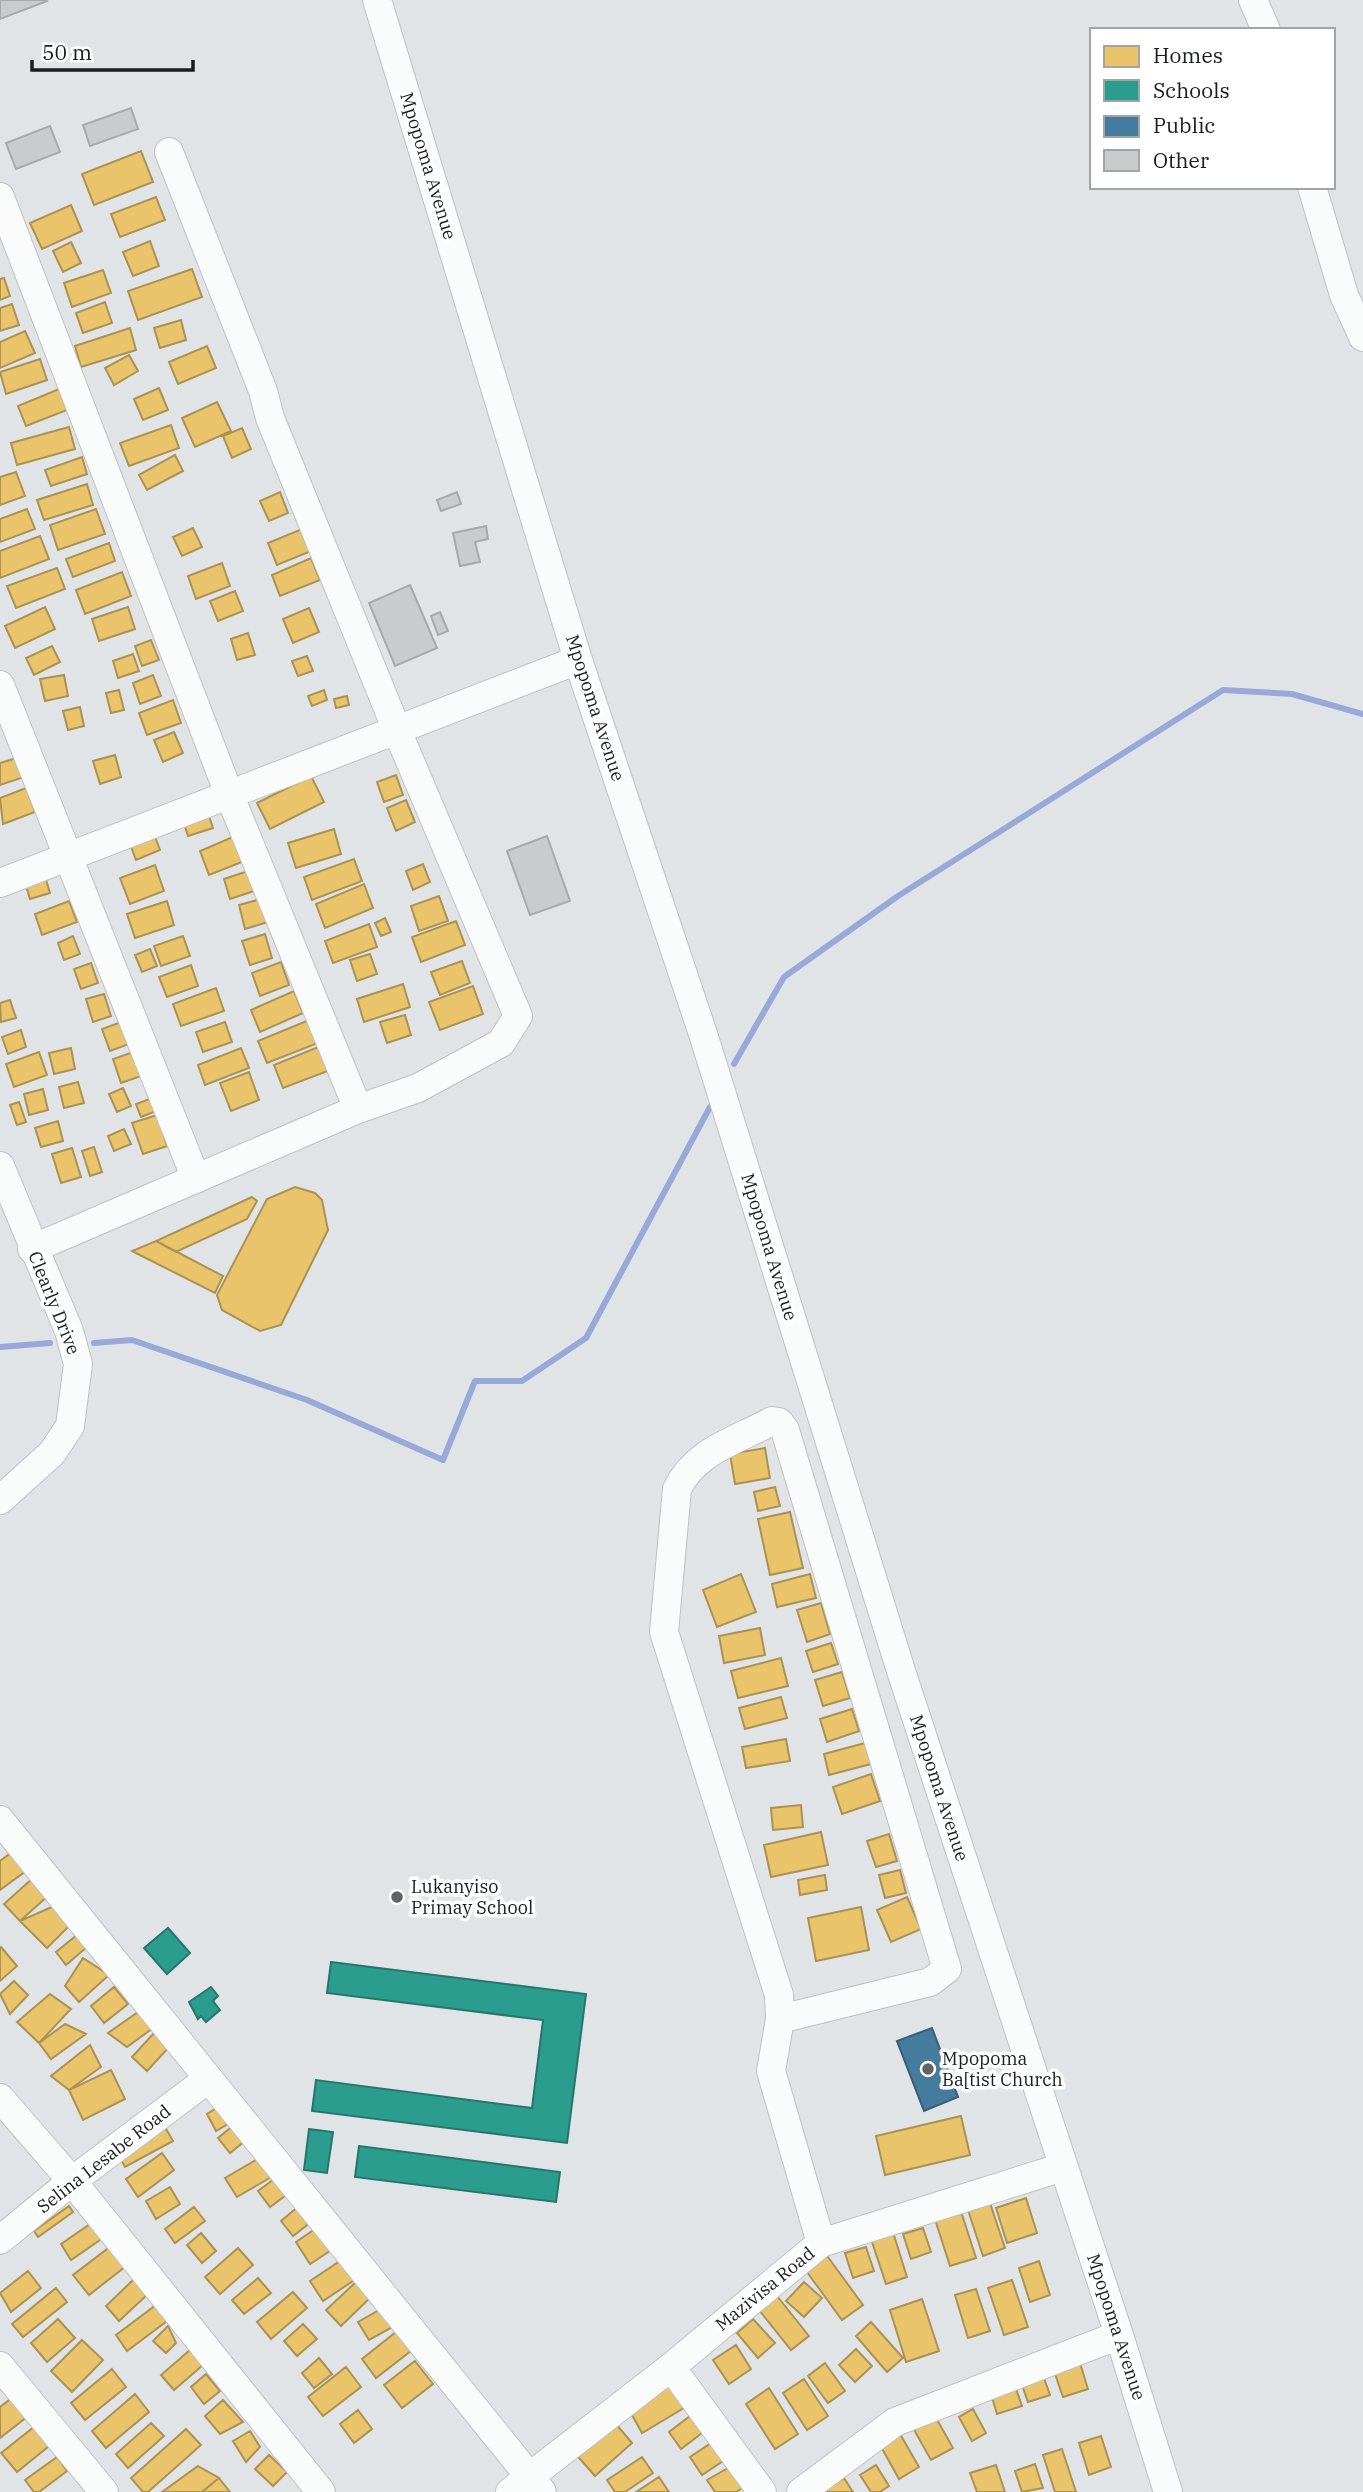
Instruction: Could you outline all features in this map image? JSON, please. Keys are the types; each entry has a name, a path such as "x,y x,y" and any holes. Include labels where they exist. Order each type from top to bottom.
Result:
{"street":[{"name":"Mpopoma Avenue","path":"377,0 578,660 704,1037 902,1674 1168,2492"},
{"path":"1253,0 1265,28"},
{"path":"32,1249 358,1110 418,1088 501,1043 518,1016 270,418 263,391 169,152"},
{"path":"1313,189 1344,295 1363,337"},
{"path":"0,197 229,794 358,1110"},
{"path":"0,883 396,727 578,660"},
{"path":"0,685 197,1179"},
{"name":"Clearly Drive","path":"0,1166 32,1249 69,1331 78,1364 70,1426 52,1453 0,1500"},
{"path":"780,2019 930,1982 947,1969 785,1430 779,1422 772,1421 694,1461 684,1474 677,1489 664,1625 779,1995 780,2019 771,2071 821,2243"},
{"path":"0,1820 208,2079 527,2487"},
{"name":"Selina Lesabe Road","path":"0,2240 72,2181 208,2079"},
{"path":"0,2098 72,2181 321,2492"},
{"name":"Mazivisa Road","path":"527,2487 821,2243 1063,2167"},
{"path":"801,2492 895,2422 1119,2335"},
{"path":"0,2366 104,2492"},
{"path":"671,2367 762,2492"}],"building: Homes":[{"path":"141,151 153,182 94,205 82,174"},
{"path":"156,197 165,220 120,237 111,214"},
{"path":"71,205 82,231 42,249 30,223"},
{"path":"150,241 159,266 133,276 123,252"},
{"path":"71,242 81,263 63,272 53,251"},
{"path":"192,269 202,297 138,320 128,291"},
{"path":"103,270 111,293 72,307 64,283"},
{"path":"4,278 10,296 0,300 0,279"},
{"path":"105,302 112,323 83,333 76,313"},
{"path":"12,304 19,325 0,331 0,308"},
{"path":"181,320 186,340 160,348 154,328"},
{"path":"130,328 136,350 81,367 75,346"},
{"path":"25,331 35,353 0,368 0,342"},
{"path":"207,346 216,368 178,384 169,362"},
{"path":"129,355 138,371 114,385 105,368"},
{"path":"40,359 47,380 6,394 0,372"},
{"path":"159,388 168,410 143,420 134,399"},
{"path":"59,389 67,410 26,426 18,406"},
{"path":"217,402 231,431 195,447 182,418"},
{"path":"171,425 179,448 129,466 120,443"},
{"path":"69,427 75,449 17,465 11,443"},
{"path":"242,428 251,449 232,458 223,436"},
{"path":"175,455 183,471 147,490 139,475"},
{"path":"82,457 87,474 51,486 45,470"},
{"path":"16,472 25,496 0,505 0,477"},
{"path":"87,484 93,505 44,520 37,500"},
{"path":"280,492 288,513 269,521 260,501"},
{"path":"27,509 35,529 0,542 0,519"},
{"path":"96,509 105,534 58,550 50,525"},
{"path":"307,527 316,549 277,565 268,543"},
{"path":"193,528 202,547 182,556 173,537"},
{"path":"40,536 49,559 0,578 0,551"},
{"path":"109,543 115,561 73,577 66,559"},
{"path":"311,558 320,580 280,596 272,575"},
{"path":"222,563 230,586 196,599 188,576"},
{"path":"57,568 65,589 16,608 7,586"},
{"path":"122,572 131,596 85,614 76,590"},
{"path":"235,591 243,611 218,621 210,601"},
{"path":"45,607 55,629 15,648 5,626"},
{"path":"128,607 135,629 99,641 92,619"},
{"path":"309,608 319,632 293,643 283,619"},
{"path":"248,633 255,655 237,660 231,639"},
{"path":"151,640 159,660 142,666 135,646"},
{"path":"52,646 60,662 34,675 26,658"},
{"path":"133,654 139,671 118,678 113,661"},
{"path":"307,656 313,671 298,676 292,661"},
{"path":"64,675 68,696 45,701 40,679"},
{"path":"153,675 161,696 140,704 133,683"},
{"path":"119,690 124,710 111,713 106,693"},
{"path":"324,690 327,700 312,706 308,696"},
{"path":"347,696 349,705 336,708 334,699"},
{"path":"173,700 181,723 147,735 139,713"},
{"path":"80,707 84,726 68,730 63,711"},
{"path":"174,732 183,753 163,762 154,740"},
{"path":"115,755 121,777 100,784 93,761"},
{"path":"20,757 27,776 0,785 0,763"},
{"path":"396,775 403,795 384,802 377,782"},
{"path":"311,776 324,802 270,829 257,803"},
{"path":"26,788 35,812 3,824 0,798"},
{"path":"406,800 415,822 396,831 387,808"},
{"path":"206,807 213,828 188,836 181,815"},
{"path":"151,826 160,850 136,860 127,836"},
{"path":"334,829 341,854 296,868 288,843"},
{"path":"242,833 252,858 209,875 200,851"},
{"path":"354,859 362,881 312,900 304,877"},
{"path":"423,864 430,882 413,890 406,871"},
{"path":"155,865 164,891 130,904 120,878"},
{"path":"248,871 254,891 230,899 224,879"},
{"path":"44,873 50,893 30,899 24,879"},
{"path":"364,884 373,908 325,928 316,904"},
{"path":"439,896 448,921 419,931 411,906"},
{"path":"261,899 268,922 245,929 239,905"},
{"path":"69,901 77,922 42,935 35,914"},
{"path":"167,901 174,925 135,938 127,914"},
{"path":"385,918 391,932 381,936 375,923"},
{"path":"456,921 465,945 421,962 412,937"},
{"path":"369,924 377,947 333,963 325,941"},
{"path":"265,934 272,958 250,965 242,941"},
{"path":"73,936 80,954 64,960 58,943"},
{"path":"183,936 190,956 161,966 154,946"},
{"path":"150,949 157,966 142,972 135,955"},
{"path":"370,954 377,974 357,981 350,960"},
{"path":"462,961 470,983 440,995 431,972"},
{"path":"281,962 289,985 260,996 252,973"},
{"path":"91,963 98,983 81,989 74,969"},
{"path":"191,965 198,986 167,997 159,977"},
{"path":"403,984 410,1007 364,1022 357,999"},
{"path":"473,986 483,1014 440,1030 429,1002"},
{"path":"216,988 224,1011 181,1026 173,1004"},
{"path":"294,991 303,1013 260,1032 251,1010"},
{"path":"104,994 111,1016 93,1022 86,999"},
{"path":"10,1000 16,1018 1,1022 0,1003"},
{"path":"405,1015 411,1035 387,1043 380,1022"},
{"path":"309,1020 318,1043 267,1063 258,1041"},
{"path":"121,1022 129,1044 110,1051 102,1029"},
{"path":"225,1022 232,1042 203,1052 196,1032"},
{"path":"21,1030 26,1047 8,1054 2,1037"},
{"path":"323,1045 333,1069 283,1088 274,1065"},
{"path":"71,1048 75,1069 54,1074 49,1053"},
{"path":"241,1048 249,1068 205,1085 198,1065"},
{"path":"139,1050 147,1074 121,1083 113,1059"},
{"path":"39,1052 47,1075 14,1087 6,1064"},
{"path":"249,1072 259,1100 231,1111 220,1083"},
{"path":"78,1082 84,1103 64,1108 59,1087"},
{"path":"123,1088 131,1106 117,1112 109,1094"},
{"path":"43,1089 48,1110 29,1115 24,1094"},
{"path":"155,1097 159,1110 141,1117 136,1104"},
{"path":"19,1102 26,1122 17,1125 10,1105"},
{"path":"157,1115 167,1146 143,1154 132,1123"},
{"path":"58,1121 63,1141 41,1147 35,1128"},
{"path":"124,1129 131,1144 114,1151 108,1136"},
{"path":"94,1147 102,1172 90,1176 82,1151"},
{"path":"72,1148 81,1177 61,1183 52,1154"},
{"path":"295,1187 315,1193 322,1200 328,1230 281,1325 260,1331 222,1310 217,1295 267,1199"},
{"path":"252,1197 257,1201 247,1219 176,1252 156,1241"},
{"path":"156,1241 223,1276 215,1293 132,1251"},
{"path":"765,1448 770,1478 735,1484 730,1454"},
{"path":"775,1487 780,1506 758,1511 754,1492"},
{"path":"790,1512 803,1568 770,1575 758,1519"},
{"path":"741,1574 756,1612 717,1627 703,1590"},
{"path":"810,1574 816,1598 777,1607 772,1584"},
{"path":"821,1603 830,1634 807,1642 797,1610"},
{"path":"760,1628 765,1655 724,1663 719,1636"},
{"path":"831,1643 838,1664 813,1672 806,1651"},
{"path":"781,1658 788,1686 738,1698 731,1671"},
{"path":"842,1672 850,1698 823,1706 815,1680"},
{"path":"781,1697 787,1718 745,1729 739,1708"},
{"path":"852,1709 859,1731 827,1742 820,1719"},
{"path":"786,1739 790,1761 746,1768 742,1747"},
{"path":"865,1743 871,1764 829,1775 824,1754"},
{"path":"871,1774 880,1801 842,1814 833,1787"},
{"path":"801,1805 803,1827 773,1830 771,1808"},
{"path":"821,1832 828,1865 771,1877 764,1845"},
{"path":"889,1834 897,1861 876,1867 867,1841"},
{"path":"12,1852 26,1871 0,1890 0,1861"},
{"path":"900,1870 906,1893 885,1898 879,1875"},
{"path":"825,1875 827,1890 800,1895 798,1880"},
{"path":"33,1878 49,1895 20,1921 4,1904"},
{"path":"907,1897 921,1929 891,1942 877,1910"},
{"path":"54,1906 72,1923 47,1948 20,1921"},
{"path":"861,1907 869,1950 816,1961 808,1918"},
{"path":"77,1935 87,1947 66,1965 56,1952"},
{"path":"0,1948 17,1966 0,1981"},
{"path":"83,1958 109,1975 79,2002 65,1986"},
{"path":"14,1981 28,1995 10,2014 0,1994"},
{"path":"114,1987 128,2004 104,2023 91,2006"},
{"path":"50,1994 71,2009 39,2043 17,2022"},
{"path":"141,2010 153,2028 127,2047 108,2033"},
{"path":"65,2024 86,2034 51,2059 39,2043"},
{"path":"155,2032 170,2046 147,2071 132,2057"},
{"path":"90,2045 101,2067 69,2090 51,2076"},
{"path":"111,2070 125,2099 83,2120 69,2090"},
{"path":"223,2104 233,2121 216,2131 207,2114"},
{"path":"961,2116 970,2155 885,2175 876,2136"},
{"path":"239,2121 251,2136 230,2153 218,2138"},
{"path":"165,2127 173,2141 125,2167 118,2154"},
{"path":"162,2153 174,2170 138,2197 126,2179"},
{"path":"261,2157 273,2176 237,2197 225,2178"},
{"path":"281,2174 293,2190 270,2207 258,2191"},
{"path":"170,2187 180,2204 156,2219 146,2201"},
{"path":"1026,2198 1037,2233 1007,2243 996,2208"},
{"path":"989,2200 1005,2248 983,2256 967,2207"},
{"path":"958,2202 976,2258 950,2266 932,2210"},
{"path":"69,2206 73,2212 38,2237 34,2231"},
{"path":"299,2206 311,2222 293,2236 281,2221"},
{"path":"194,2207 205,2221 175,2243 165,2229"},
{"path":"93,2222 103,2238 71,2260 61,2244"},
{"path":"324,2223 339,2245 310,2264 296,2242"},
{"path":"923,2228 931,2252 911,2259 903,2234"},
{"path":"892,2229 907,2277 886,2284 870,2236"},
{"path":"201,2233 216,2251 202,2263 187,2245"},
{"path":"115,2243 130,2263 89,2295 73,2275"},
{"path":"866,2247 874,2271 853,2278 845,2253"},
{"path":"238,2248 253,2265 220,2294 205,2277"},
{"path":"825,2253 863,2305 842,2320 804,2268"},
{"path":"343,2259 356,2279 323,2301 310,2281"},
{"path":"1039,2261 1050,2295 1030,2302 1019,2268"},
{"path":"28,2271 41,2288 11,2312 0,2293"},
{"path":"258,2278 271,2293 244,2314 232,2300"},
{"path":"134,2279 148,2294 119,2321 106,2306"},
{"path":"1012,2280 1028,2327 1004,2335 988,2288"},
{"path":"357,2281 371,2297 341,2326 326,2310"},
{"path":"804,2282 822,2298 804,2317 786,2301"},
{"path":"56,2288 67,2302 23,2337 12,2324"},
{"path":"976,2289 990,2331 968,2338 955,2295"},
{"path":"773,2291 809,2336 791,2350 755,2305"},
{"path":"293,2292 307,2308 271,2339 257,2322"},
{"path":"922,2299 939,2351 906,2362 890,2310"},
{"path":"160,2302 171,2318 127,2351 116,2335"},
{"path":"388,2305 398,2324 369,2340 358,2322"},
{"path":"58,2319 75,2338 47,2362 31,2343"},
{"path":"753,2319 775,2343 758,2358 737,2333"},
{"path":"871,2322 903,2358 887,2372 856,2336"},
{"path":"303,2324 317,2339 297,2356 284,2341"},
{"path":"168,2326 176,2343 166,2353 153,2341"},
{"path":"401,2328 416,2347 376,2378 362,2359"},
{"path":"82,2340 103,2360 72,2392 51,2371"},
{"path":"736,2345 751,2369 729,2384 713,2360"},
{"path":"856,2349 872,2366 855,2382 839,2365"},
{"path":"190,2350 203,2365 174,2390 161,2375"},
{"path":"319,2358 332,2374 314,2388 302,2373"},
{"path":"415,2361 433,2384 402,2408 384,2385"},
{"path":"825,2363 845,2391 828,2403 808,2376"},
{"path":"1080,2363 1088,2389 1063,2397 1054,2371"},
{"path":"346,2367 361,2387 323,2416 308,2397"},
{"path":"112,2369 126,2387 85,2420 71,2403"},
{"path":"206,2374 220,2391 204,2404 191,2387"},
{"path":"672,2377 689,2405 642,2433 626,2404"},
{"path":"1044,2378 1050,2395 1028,2402 1022,2385"},
{"path":"804,2379 828,2416 807,2430 783,2393"},
{"path":"1015,2386 1022,2406 997,2414 991,2394"},
{"path":"769,2388 798,2434 775,2449 746,2404"},
{"path":"17,2394 32,2413 0,2438 0,2407"},
{"path":"135,2394 149,2412 106,2448 92,2431"},
{"path":"223,2400 243,2422 220,2434 205,2416"},
{"path":"973,2409 986,2433 972,2441 959,2417"},
{"path":"358,2410 372,2429 354,2443 340,2424"},
{"path":"690,2416 702,2433 681,2449 669,2432"},
{"path":"935,2416 953,2448 931,2460 913,2428"},
{"path":"611,2418 632,2443 595,2476 573,2451"},
{"path":"151,2423 164,2436 128,2468 116,2454"},
{"path":"34,2427 49,2446 17,2472 1,2453"},
{"path":"186,2429 201,2445 148,2492 143,2492 131,2478"},
{"path":"250,2431 260,2447 246,2462 233,2441"},
{"path":"900,2434 919,2467 899,2479 880,2445"},
{"path":"1101,2436 1111,2467 1089,2475 1079,2443"},
{"path":"717,2439 729,2457 702,2475 690,2457"},
{"path":"1062,2449 1076,2492 1055,2492 1043,2455"},
{"path":"269,2455 287,2472 273,2486 255,2469"},
{"path":"57,2457 67,2471 39,2492 34,2492 25,2480"},
{"path":"642,2457 653,2473 625,2492 615,2492 607,2480"},
{"path":"735,2464 748,2485 736,2492 715,2492 707,2480"},
{"path":"1035,2464 1043,2488 1022,2492 1015,2471"},
{"path":"876,2465 889,2486 880,2492 871,2492 860,2475"},
{"path":"996,2465 1005,2492 977,2492 970,2473"},
{"path":"198,2466 219,2478 202,2492 162,2492"},
{"path":"659,2477 669,2492 636,2492"},
{"path":"219,2478 230,2492 202,2492"},
{"path":"844,2478 853,2492 822,2492"}],"building: Schools":[{"path":"168,1928 190,1953 167,1974 144,1948"},
{"path":"331,1962 586,1994 567,2143 312,2111 316,2080 532,2108 543,2020 327,1993"},
{"path":"211,1987 218,1996 213,2001 220,2010 206,2022 201,2016 198,2019 189,2002"},
{"path":"309,2129 333,2132 327,2173 304,2170"},
{"path":"359,2146 560,2172 556,2202 355,2177"}],"building: Public":[{"name":"Mpopoma Ba[tist Church","path":"932,2028 958,2097 924,2111 897,2041"}],"building: Other":[{"path":"0,0 46,0 47,1 0,19"},
{"path":"131,108 138,129 90,146 83,125"},
{"path":"50,126 60,152 16,169 6,143"},
{"path":"457,492 461,504 441,511 437,500"},
{"path":"486,526 488,539 475,542 480,562 460,566 453,533"},
{"path":"410,585 437,648 395,666 369,603"},
{"path":"440,612 448,631 438,635 431,616"},
{"path":"547,836 570,901 530,915 507,851"}],"waterway":[{"path":"734,1064 784,977 898,896 1223,690 1292,694 1363,714"},
{"path":"94,1343 132,1340 307,1400 443,1460 475,1381 522,1381 586,1338 710,1107"},
{"path":"0,1347 50,1343"}],"place":[{"name":"Lukanyiso Primay School","path":"397,1897"},
{"name":"Mpopoma Ba[tist Church","path":"928,2069"}]}
